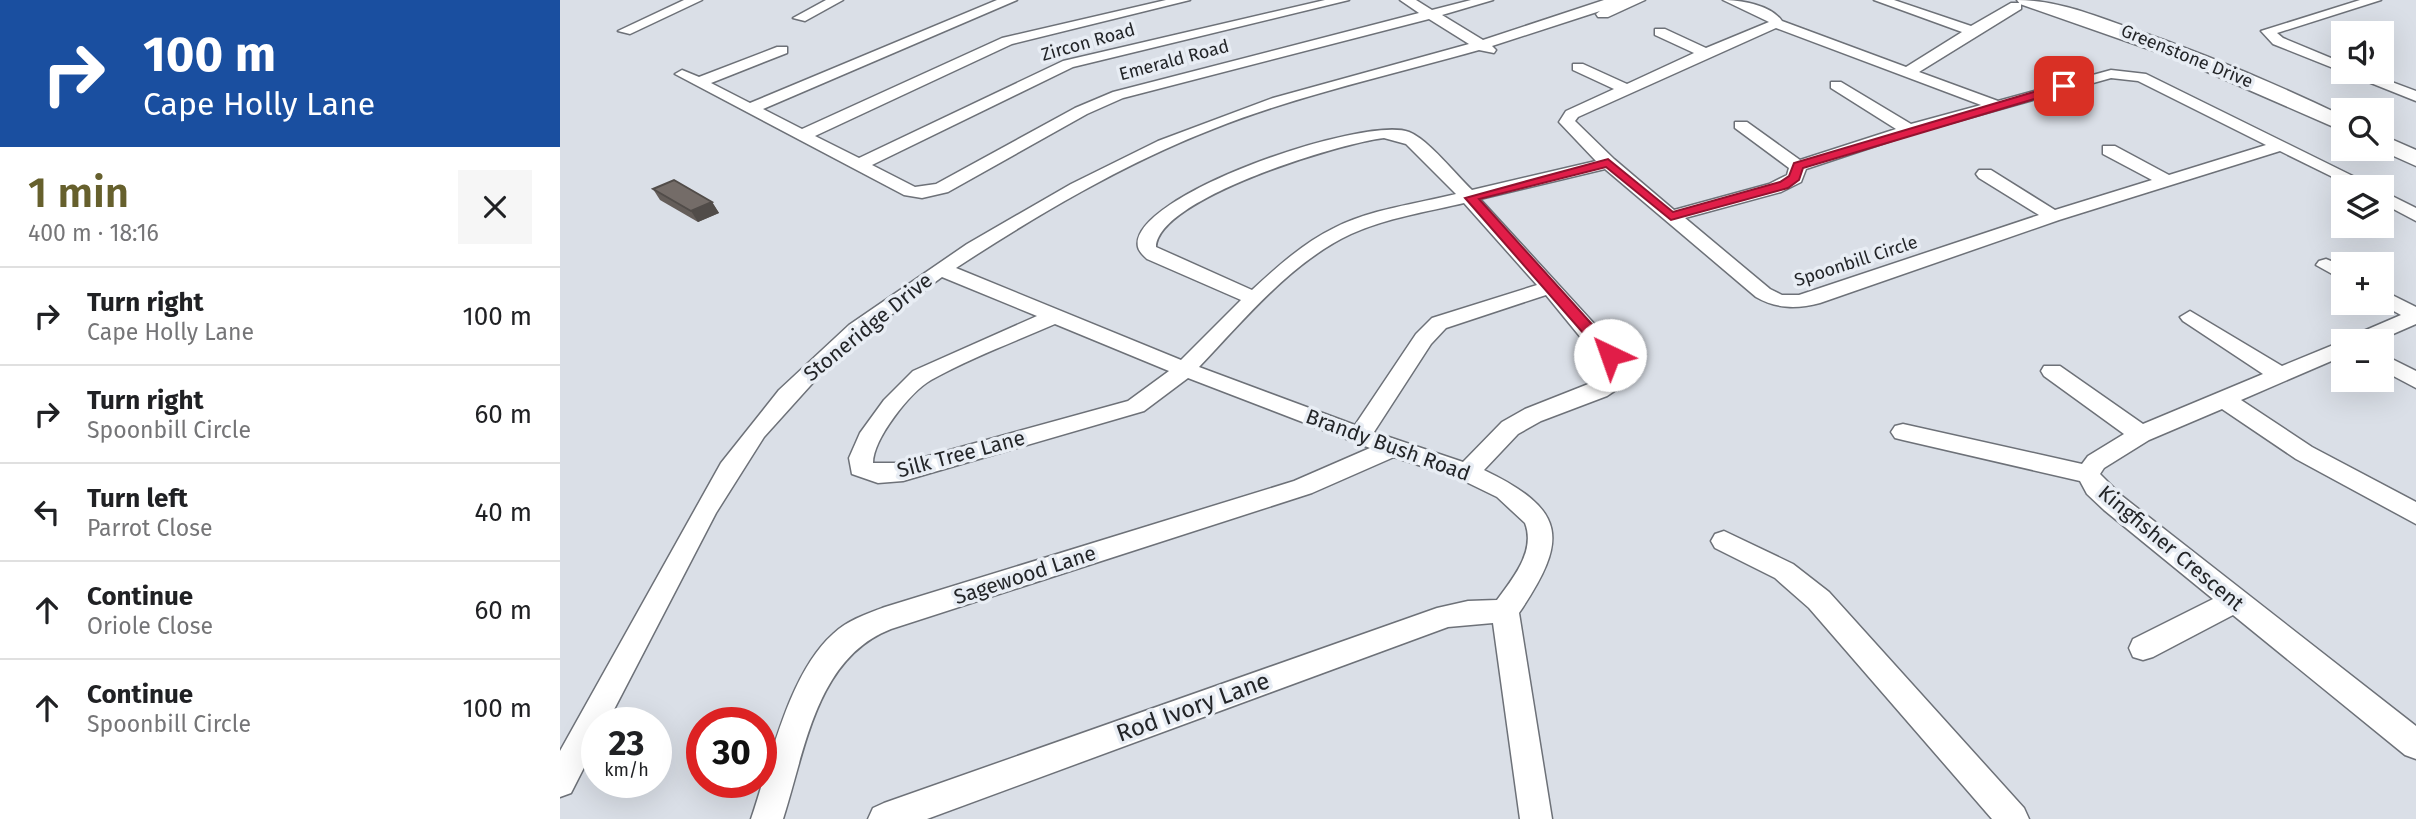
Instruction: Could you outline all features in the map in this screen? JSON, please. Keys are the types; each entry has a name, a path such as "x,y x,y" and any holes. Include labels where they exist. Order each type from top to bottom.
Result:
{"main road":[{"name":"Greenstone Drive","path":"2058,0 2211,52 2331,104"},
{"name":"Greenstone Drive","path":"2021,3 2122,30 2191,56 2331,119"},
{"path":"2394,133 2416,144"},
{"path":"2394,148 2416,159"}],"street":[{"path":"625,30 695,0"},
{"path":"800,18 836,0"},
{"path":"752,108 977,11 1010,0"},
{"path":"803,135 1007,41 1183,0"},
{"name":"Zircon Road","path":"860,164 1011,89 1068,64 1342,0"},
{"path":"1407,0 1488,49"},
{"name":"Emerald Road","path":"860,164 916,193 942,188 1081,111 1118,95 1486,0"},
{"name":"Stoneridge Drive","path":"1488,49 1616,0"},
{"name":"Stoneridge Drive","path":"561,778 683,550 756,431 826,356 941,269 1052,202 1165,143 1237,115 1321,91 1403,75 1638,0"},
{"path":"1730,0 1773,18 1777,24 1994,105"},
{"path":"1881,0 1970,30"},
{"path":"2331,63 2278,41 2268,31 2375,0"},
{"path":"1908,72 1961,41 1970,30 2021,3"},
{"name":"Spoonbill Circle","path":"1777,24 1765,26 1705,53 1572,114 1567,119 1570,128 1608,163 1776,301 1792,303 1813,299 2053,216 2282,145"},
{"path":"1660,32 1705,53"},
{"path":"700,82 782,50"},
{"path":"1578,67 1626,89"},
{"path":"1798,166 1994,105 2111,74 2127,73 2141,77 2342,175"},
{"path":"682,74 860,164"},
{"path":"2384,84 2416,96"},
{"path":"1836,85 1909,130"},
{"path":"1741,125 1798,166"},
{"path":"1255,299 1154,255 1145,243 1148,236 1156,225 1184,205 1246,172 1370,134 1393,133 1409,138 1471,198 1610,355 1615,366 1611,383 1599,391 1540,412 1510,428 1467,472"},
{"path":"2109,150 2166,180"},
{"path":"1184,369 1255,299 1323,240 1343,229 1608,163"},
{"path":"1671,216 1784,185 1795,178 1798,166"},
{"path":"1985,173 2053,216"},
{"path":"2394,203 2416,216"},
{"name":"Brandy Bush Road","path":"941,269 1184,369 1394,448 1467,472 1516,498 1526,506 1540,527 1541,545 1535,562 1506,611"},
{"path":"1360,435 1423,339 1439,323 1549,288"},
{"path":"2394,303 2416,315"},
{"name":"Silk Tree Lane","path":"1045,312 1018,330 929,370 913,382 864,443 859,456 861,468 878,474 903,472 1124,410 1155,395 1184,369"},
{"path":"2385,329 2416,315"},
{"path":"2190,317 2281,375"},
{"name":"Kingfisher Crescent","path":"2331,353 2141,435 2096,462 2088,474 2096,488 2113,503 2416,745"},
{"path":"2394,368 2416,381"},
{"path":"2052,370 2141,435"},
{"path":"2225,400 2304,453 2416,514"},
{"path":"1903,432 2088,474"},
{"name":"Sagewood Lane","path":"767,819 821,671 838,647 860,630 898,615 1303,487 1394,448"},
{"path":"1724,541 1784,571 1819,600 2013,819"},
{"path":"2143,648 2234,601"},
{"path":"1506,611 1536,819"},
{"name":"Rod Ivory Lane","path":"884,819 1447,616 1468,612 1506,611"}],"building":[{"path":"674,180 712,202 691,211 653,189"}],"route":[{"path":"1610,355 1471,198 1608,163 1671,216 1784,185 1795,178 1798,166 1909,130 2064,86"}]}
